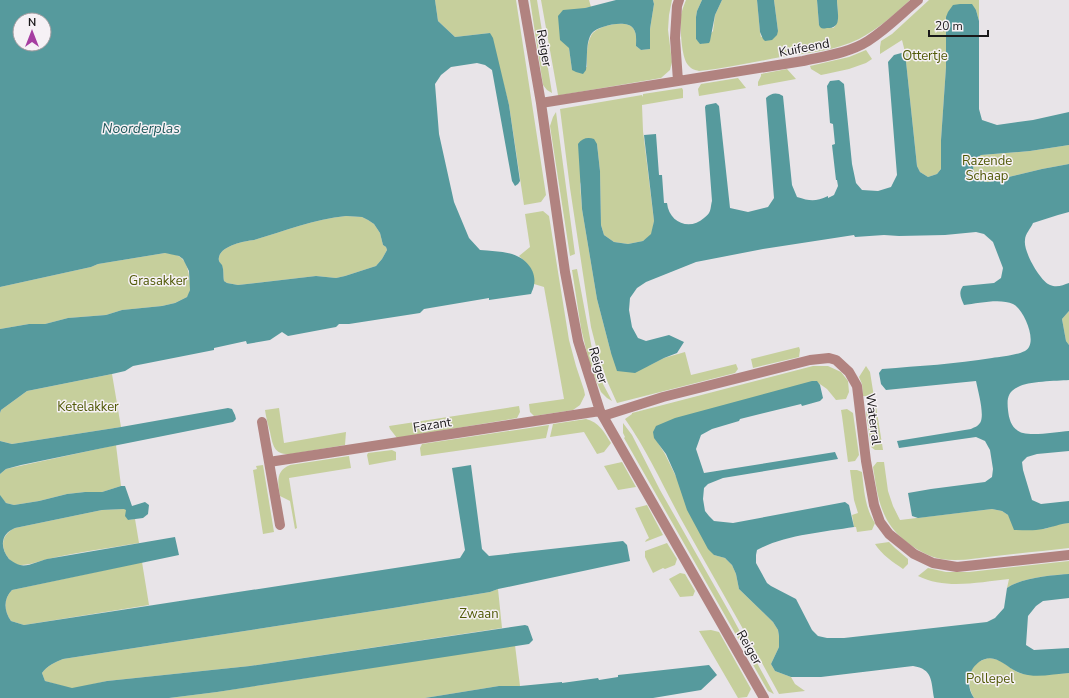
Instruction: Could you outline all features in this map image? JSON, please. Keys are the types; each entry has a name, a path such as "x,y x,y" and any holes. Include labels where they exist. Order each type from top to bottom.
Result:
{"street":[{"name":"Reiger","path":"523,0 541,103 565,272 578,341 601,414 764,698"},
{"path":"678,81 675,38 677,6 679,0"},
{"name":"Kuifeend","path":"541,103 803,61 843,52 867,42 889,26 918,0"},
{"name":"Waterral","path":"601,414 810,360 829,358 836,360 850,372 857,386 866,461 874,505 880,522 889,534 914,554 933,563 957,568 1069,555"},
{"name":"Fazant","path":"269,462 601,414"},
{"path":"262,422 280,525"}],"green space":[{"path":"435,0 516,0 546,195 541,202 524,205 509,105 490,33 455,37 438,21"},
{"path":"530,0 537,0 552,93 543,85"},
{"path":"541,0 589,0 591,7 585,8 569,48 572,70 587,67 588,47 591,36 598,29 611,25 629,25 635,32 636,46 641,50 650,49 650,29 654,4 653,0 672,0 668,30 672,62 670,70 661,78 558,95"},
{"path":"686,0 702,0 696,17 696,39 702,44 713,31 715,15 722,0 757,0 761,37 778,31 774,0 817,0 819,25 833,28 838,19 837,0 910,0 873,31 850,43 821,51 699,71 688,65 682,49 681,15"},
{"name":"Ottertje","path":"929,0 979,0 979,21 976,10 960,4 946,67 941,140 941,169 937,174 928,177 920,172 917,166 905,52 902,40 880,54 880,47 881,41 892,34"},
{"path":"866,50 872,59 866,63 849,69 821,75 811,69 810,66 849,57"},
{"path":"787,69 796,79 758,86 761,74"},
{"path":"738,78 746,88 699,96 698,89 701,84"},
{"path":"682,88 683,98 642,105 643,131 654,221 652,234 643,241 628,244 614,242 604,235 601,225 600,171 597,144 580,184 582,209 597,299 611,353 648,366 664,358 685,352 691,375 736,364 738,369 735,373 617,403 599,358 591,327 570,188 560,109 642,95 643,97 643,94"},
{"path":"556,112 575,254 570,256 550,126"},
{"name":"Razende Schaap","path":"1069,145 1069,164 988,182 978,179 974,172 974,163 981,155 1030,151"},
{"path":"543,211 549,216 569,340 585,395 580,405 573,410 534,416 530,412 529,404 564,399 544,287 534,284 531,268 519,256 530,247 525,214"},
{"path":"346,216 362,217 368,220 374,224 380,233 383,245 387,250 376,266 336,278 316,276 238,285 224,281 223,268 219,261 219,257 228,247 288,229"},
{"name":"Grasakker","path":"165,253 175,254 182,259 189,273 190,292 187,297 175,303 162,306 122,310 106,315 68,318 45,324 29,324 0,329 0,287 91,267 98,264"},
{"path":"577,269 592,349 603,384 612,401 601,392 590,366 581,328 572,270"},
{"path":"1069,311 1069,345 1066,341 1062,319"},
{"path":"799,347 799,357 753,368 751,359"},
{"path":"813,366 828,366 841,372 848,381 849,392 846,399 836,400 827,389 817,382 658,443 665,454 714,555 725,558 732,565 736,574 739,589 773,622 778,630 779,647 771,664 775,671 791,677 795,684 805,691 779,694 681,519 648,456 625,419 632,413"},
{"path":"866,366 870,372 874,397 863,396 862,384 859,377"},
{"name":"Ketelakker","path":"112,374 121,427 12,444 0,441 1,410 27,391"},
{"path":"519,406 520,412 517,418 397,438 389,426"},
{"path":"876,406 883,450 875,450 871,447 866,412 870,407"},
{"path":"279,408 284,443 346,432 345,445 291,454 281,453 275,449 273,445 265,410"},
{"path":"847,409 853,413 859,455 855,461 848,462 841,410"},
{"path":"586,419 591,420 598,425 611,443 604,452 597,454 584,432 550,437 553,424"},
{"path":"623,423 632,435 660,490 774,694 768,691 624,438"},
{"path":"549,425 546,438 421,456 420,448 422,444"},
{"name":"Ketelakker","path":"116,445 121,486 102,492 67,494 14,505 6,503 0,496 0,474 6,469"},
{"path":"392,450 396,452 396,460 369,465 368,453"},
{"path":"349,456 351,468 289,478 297,528 295,529 290,501 280,496 279,478 282,471 290,465"},
{"path":"622,462 636,487 618,490 604,466"},
{"path":"877,462 884,462 888,491 900,520 992,509 1002,511 1008,515 1045,529 1058,524 1069,523 1069,548 961,560 941,559 926,554 910,545 903,539 891,527 887,520 879,501 875,481 873,467"},
{"path":"263,465 274,532 263,534 253,470 257,469 256,466"},
{"path":"850,470 862,472 867,505 875,523 872,530 857,532 856,527 854,527 852,515 858,513 854,500"},
{"path":"647,505 663,535 645,542 649,538 635,508"},
{"path":"126,509 128,520 135,519 139,543 71,554 24,565 18,565 10,560 4,551 4,538 6,534 15,528 102,510"},
{"path":"889,542 908,559 908,564 903,569 884,555 875,544"},
{"path":"667,543 677,559 675,565 665,569 663,568 653,573 645,557 645,551"},
{"path":"1069,561 1069,574 1028,579 1007,588 1009,579 951,584 940,583 918,576 928,568 946,572 969,572"},
{"path":"142,562 149,605 24,625 11,621 7,613 6,601 12,590"},
{"path":"680,573 685,574 695,591 693,596 680,597 669,579"},
{"name":"Zwaan","path":"498,589 502,628 250,666 107,681 72,689 45,681 42,673 51,664 63,659 393,608 490,592"},
{"path":"711,630 719,632 751,689 747,697 738,698 699,631"},
{"name":"Zwaan","path":"515,645 520,686 499,686 425,698 169,698 217,692"},
{"name":"Pollepel","path":"989,658 999,660 1017,672 1023,674 1034,675 1069,673 1069,698 974,698 970,690 969,682 972,669 982,660"}],"water":[{"name":"Noorderplas","path":"0,0 435,0 438,21 455,37 490,33 493,38 509,105 520,181 515,186 512,181 492,70 485,65 477,63 451,67 441,75 435,84 439,134 454,202 469,238 480,250 508,253 521,258 529,265 534,274 534,286 531,294 489,300 489,298 424,309 420,313 349,324 339,324 336,327 288,336 282,332 270,340 247,344 246,341 214,348 214,350 133,366 125,371 112,374 27,391 1,410 0,413 0,329 29,324 45,324 68,318 106,315 122,310 162,306 175,303 187,297 190,290 189,271 183,259 179,256 165,253 98,264 91,267 0,287","holes":["346,216 362,217 374,224 380,233 383,245 387,250 376,266 336,278 316,276 238,285 224,281 223,267 219,261 219,257 228,247 311,223"]},
{"path":"616,0 653,0 654,4 650,29 650,49 641,50 636,46 635,32 629,25 612,24 595,30 592,33 588,41 586,70 583,74 572,70 569,48 560,40 558,16 563,10 585,8"},
{"path":"702,0 722,0 715,15 709,43 700,44 696,39 696,17"},
{"path":"757,0 774,0 778,31 777,35 772,40 765,41 760,32"},
{"path":"817,0 837,0 838,20 834,27 823,29 819,25"},
{"path":"972,4 976,10 979,21 979,109 982,120 997,125 1033,120 1069,112 1069,145 1030,151 981,155 974,163 973,167 975,175 978,179 988,182 1069,164 1069,212 1033,223 1025,238 1025,245 1029,258 1037,272 1046,282 1055,286 1069,283 1069,311 1062,319 1066,341 1069,345 1069,380 1023,385 1014,389 1008,397 1010,421 1019,432 1028,434 1046,434 1069,431 1069,451 1037,454 1027,457 1022,462 1032,500 1041,504 1069,501 1069,523 1040,530 1014,530 1008,515 1002,511 992,509 918,518 912,516 908,493 985,482 992,477 993,469 990,450 985,441 976,437 899,448 897,441 971,429 978,425 981,421 982,412 976,381 886,390 881,384 879,373 882,369 951,363 1013,355 1025,351 1029,347 1031,341 1028,327 1021,312 1013,304 996,301 964,305 960,296 963,286 994,283 1001,278 1003,268 993,242 984,234 976,232 945,235 884,235 855,237 854,235 763,249 696,262 646,282 637,288 630,298 629,310 632,327 638,338 646,341 669,335 684,342 677,353 635,373 617,371 611,353 597,299 582,209 578,144 585,138 590,138 594,139 597,144 600,171 601,225 604,235 614,242 628,244 643,241 651,234 654,221 644,135 656,134 659,175 662,175 664,203 667,203 672,216 681,223 693,224 704,218 710,212 712,201 705,107 706,105 716,103 719,106 730,208 748,212 768,207 774,198 766,98 774,94 783,96 792,185 797,197 812,200 828,196 828,198 834,195 838,186 832,145 835,144 833,124 830,123 827,86 830,81 839,80 844,84 852,164 856,183 862,190 878,191 891,187 897,175 888,62 894,55 905,52 917,166 920,172 928,177 937,174 941,169 941,140 946,67 946,17 953,5"},
{"path":"812,381 817,381 820,385 823,398 820,401 802,406 801,404 740,419 739,421 712,429 701,435 696,449 704,473 835,452 838,459 723,478 708,484 704,488 703,499 705,511 714,521 733,523 845,502 849,505 854,527 792,537 757,550 756,563 767,583 796,599 812,630 818,636 827,638 844,638 987,622 995,618 1004,608 1007,588 1028,579 1069,574 1069,598 1043,601 1036,606 1028,616 1026,645 1034,650 1069,648 1069,673 1040,676 1028,675 1017,672 996,659 985,659 979,662 972,669 970,675 969,687 974,698 934,698 928,673 913,666 821,677 791,677 775,671 771,664 779,647 778,630 773,622 739,589 736,574 732,565 725,558 714,555 708,549 687,510 675,474 666,454 654,438 653,432 656,426 675,418"},
{"path":"228,408 232,409 235,415 236,419 233,422 21,465 6,469 0,474 0,441 12,444"},
{"path":"471,465 482,549 489,556 623,541 627,545 630,561 490,592 63,659 51,664 42,673 45,681 72,688 107,681 250,666 525,625 528,626 533,640 529,644 169,698 0,698 0,495 6,503 14,505 67,494 102,492 125,486 132,506 145,502 149,505 148,514 143,518 128,520 125,516 126,510 124,509 102,510 15,528 6,534 3,546 9,559 19,565 34,564 47,559 175,537 179,555 12,590 6,601 7,613 11,621 24,625 460,558 465,550 452,468"},
{"path":"709,665 717,675 701,690 653,698 425,698 499,686 562,683 598,678 599,680 618,677 618,675"}]}
